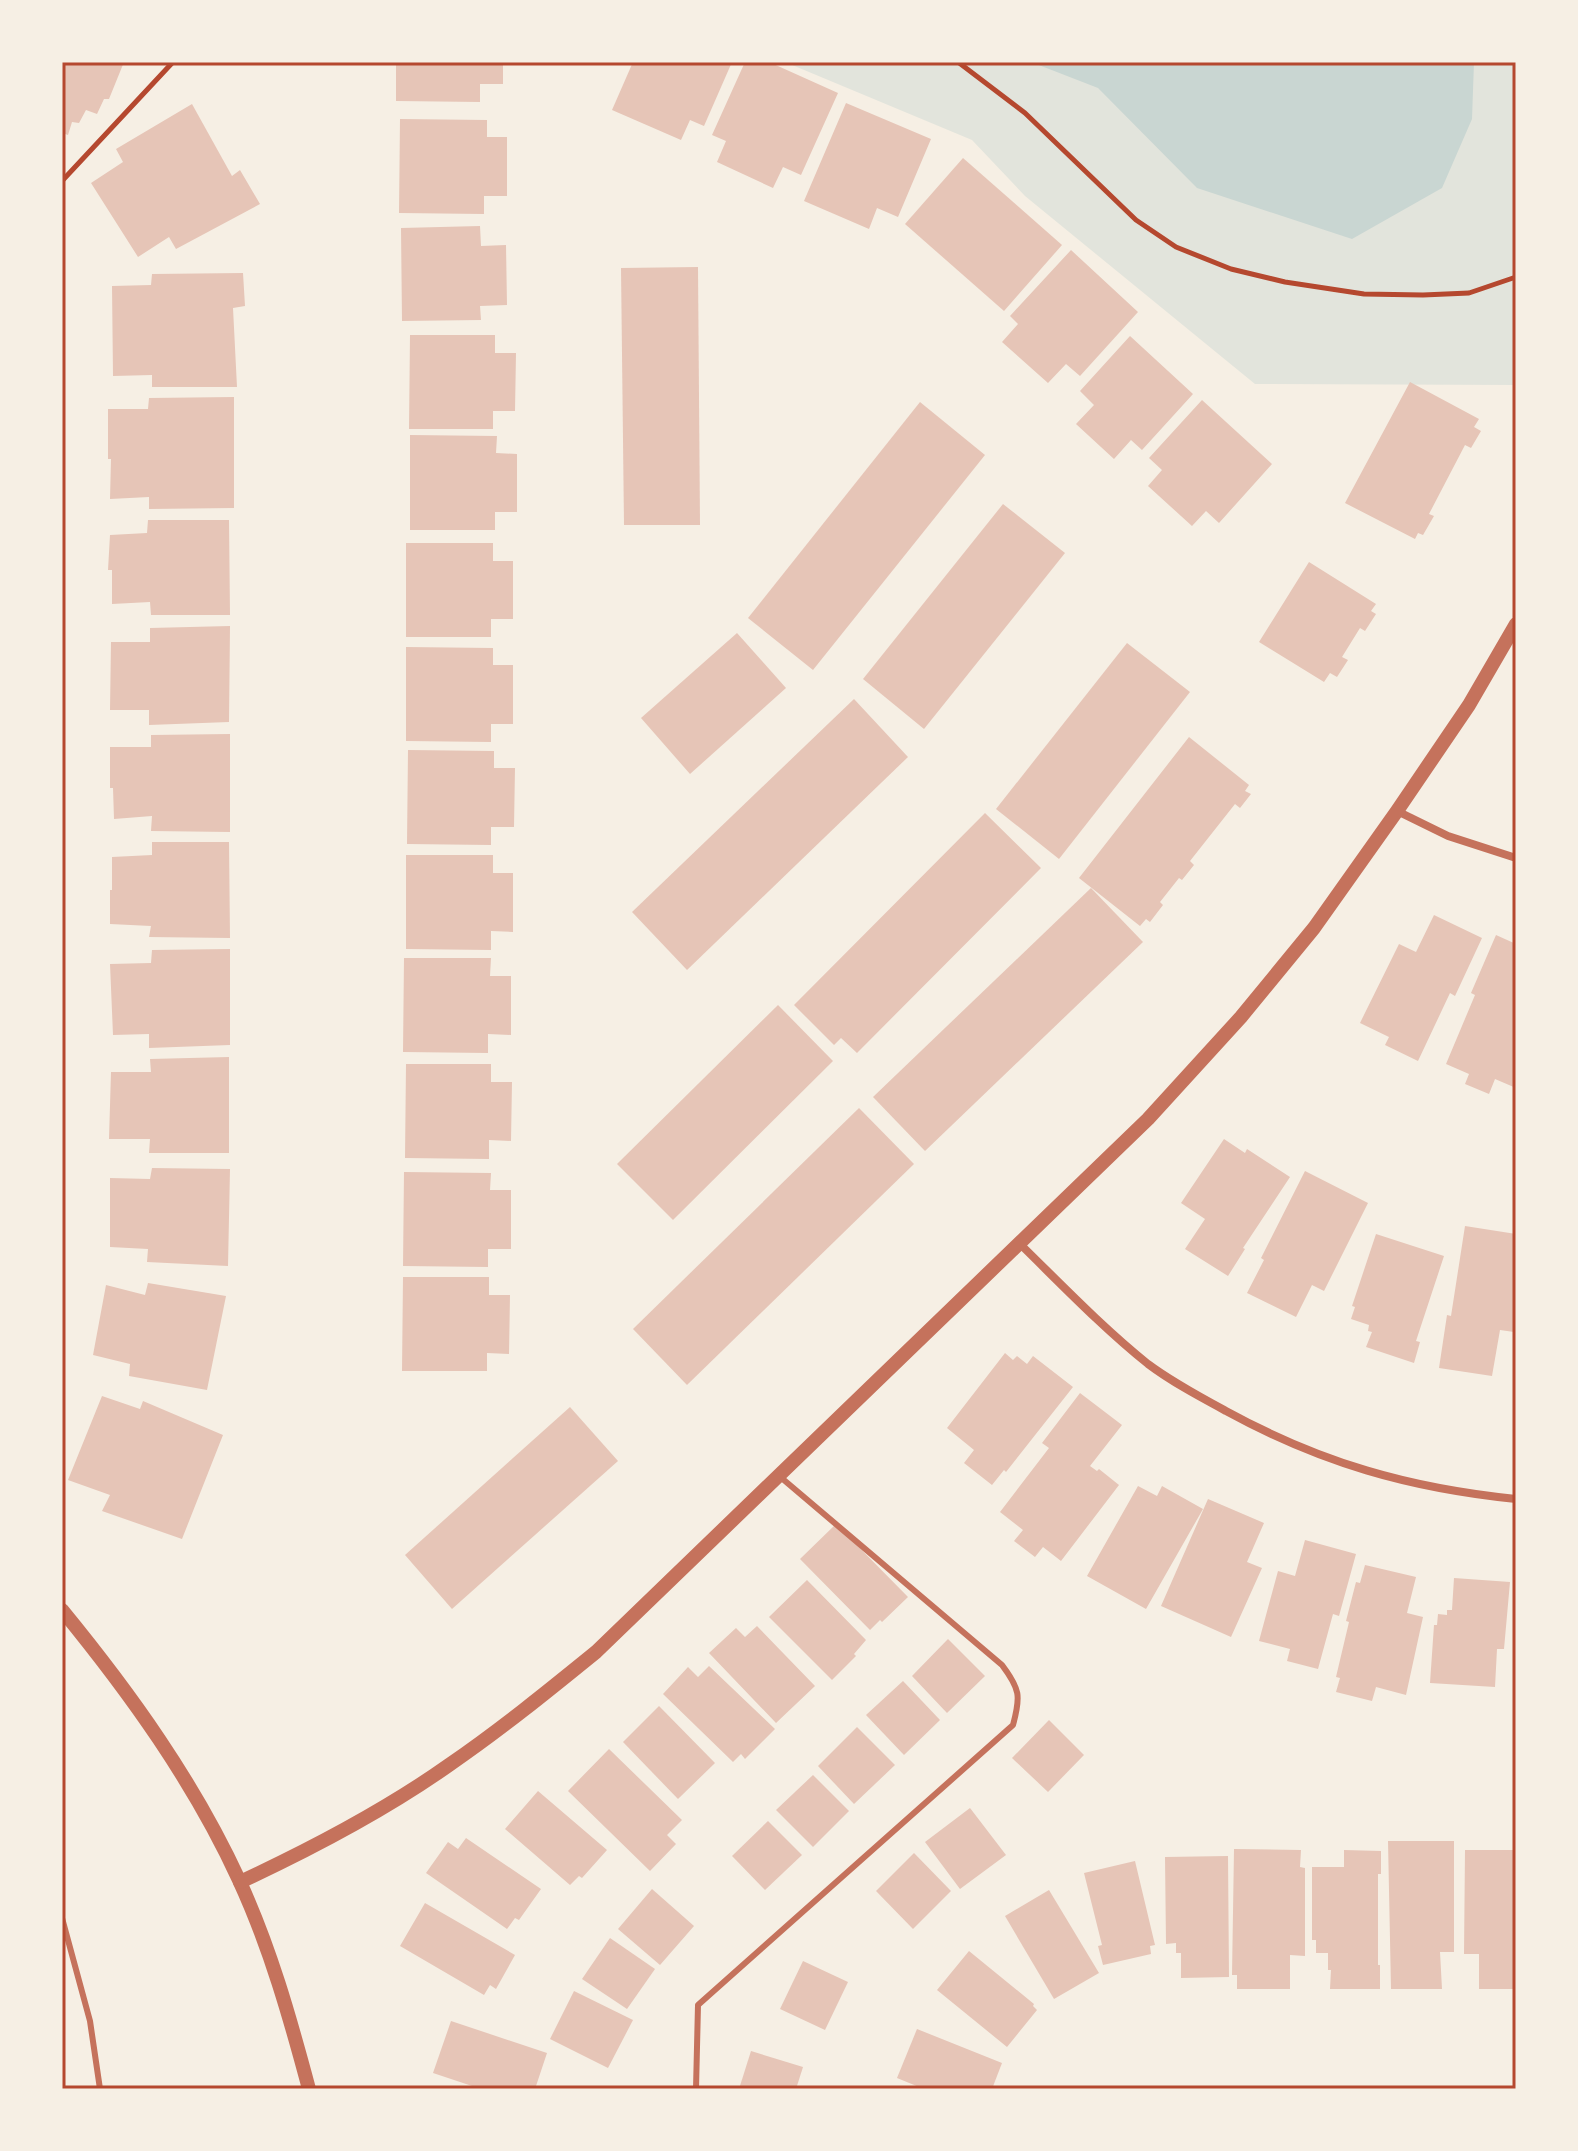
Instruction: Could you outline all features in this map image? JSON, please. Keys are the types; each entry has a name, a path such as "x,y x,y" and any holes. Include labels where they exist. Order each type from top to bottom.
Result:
{"street":[{"path":"240,1882 359,1822 448,1766 596,1652 1148,1119 1241,1017 1314,928 1469,705 1516,624"},
{"path":"1397,811 1448,836 1516,858"},
{"path":"1019,1243 1107,1329 1150,1365 1190,1392 1244,1421 1287,1442 1375,1475 1470,1495 1516,1499"},
{"path":"62,1610 102,1658 156,1734 204,1811 240,1882 286,2005 309,2089"}],"lane":[{"path":"696,2089 698,2005 1013,1725 1019,1703 1014,1682 1002,1665 778,1475"},
{"path":"62,1918 90,2021 100,2089"}],"path":[{"path":"62,181 173,62"},
{"path":"958,62 1025,113 1136,220 1176,247 1231,269 1285,282 1364,294 1469,293 1516,277"}],"shaded area":[{"path":"785,62 1516,62 1516,385 1255,384 1025,196 972,140"},
{"path":"1031,62 1474,62 1472,119 1442,188 1352,239 1197,188 1098,88"}],"building":[{"path":"62,62 124,62 109,99 104,99 97,114 86,110 79,123 72,122 68,135 62,133"},
{"path":"396,62 503,62 503,84 480,84 480,102 396,101"},
{"path":"633,62 732,62 704,126 690,120 681,140 612,110"},
{"path":"745,62 769,62 838,93 801,175 783,167 773,188 717,162 726,141 712,135"},
{"path":"846,103 931,139 898,217 877,208 869,229 804,201"},
{"path":"192,104 232,176 240,170 260,204 176,249 169,237 138,257 91,183 123,162 116,149"},
{"path":"400,119 487,120 487,137 507,137 507,196 484,196 484,214 399,213"},
{"path":"963,158 1062,245 1004,311 905,224"},
{"path":"480,226 481,246 506,245 507,305 480,306 481,320 402,321 401,228"},
{"path":"1071,250 1138,312 1080,376 1066,364 1048,383 1002,342 1018,324 1010,316"},
{"path":"698,267 700,525 624,525 621,268"},
{"path":"243,273 245,306 233,308 237,387 152,387 152,375 113,376 112,286 151,285 152,274"},
{"path":"410,335 495,335 495,353 516,353 515,411 493,411 493,429 409,429"},
{"path":"1130,336 1193,394 1142,450 1131,440 1114,459 1076,424 1094,405 1080,391"},
{"path":"1410,382 1479,419 1474,427 1481,431 1471,448 1465,445 1429,514 1434,516 1423,535 1418,533 1415,539 1345,503"},
{"path":"234,397 234,508 149,509 149,497 110,499 108,409 148,409 149,398"},
{"path":"1202,400 1272,464 1219,523 1206,511 1192,526 1148,486 1162,470 1149,458"},
{"path":"920,402 985,455 813,670 748,618"},
{"path":"410,435 497,436 496,453 517,454 517,512 495,512 495,530 410,530"},
{"path":"1003,504 1065,553 924,729 863,679"},
{"path":"148,520 229,520 230,615 151,615 150,602 112,604 112,570 108,570 110,535 147,533"},
{"path":"406,543 493,543 493,561 513,561 513,619 491,619 491,637 406,637"},
{"path":"1309,562 1376,604 1371,611 1376,614 1365,631 1360,628 1342,657 1348,660 1337,677 1330,673 1324,682 1259,642"},
{"path":"230,626 229,722 149,725 149,710 110,710 111,642 150,642 150,628"},
{"path":"737,633 786,688 690,774 641,718"},
{"path":"1127,643 1190,692 1059,859 996,809"},
{"path":"406,647 493,648 493,665 513,665 513,724 491,724 491,742 406,741"},
{"path":"854,699 908,757 687,970 632,912"},
{"path":"230,734 230,832 151,831 152,816 114,819 110,747 151,747 151,735"},
{"path":"1189,737 1249,785 1245,791 1251,794 1240,808 1235,804 1190,861 1194,865 1160,902 1163,905 1150,922 1146,919 1140,926 1079,878"},
{"path":"408,750 494,751 494,768 515,768 514,827 491,827 491,845 407,844"},
{"path":"985,813 1041,868 857,1053 841,1038 834,1045 794,1005"},
{"path":"152,842 229,842 230,938 149,937 151,926 110,924 112,857 152,855"},
{"path":"406,855 493,855 493,873 513,873 513,932 491,931 491,950 406,949"},
{"path":"1091,888 1143,942 925,1151 873,1097"},
{"path":"1434,915 1482,938 1455,996 1450,993 1418,1061 1385,1045 1389,1037 1360,1023 1399,944 1416,952"},
{"path":"1496,935 1516,944 1516,1088 1495,1079 1489,1094 1465,1084 1469,1074 1446,1064"},
{"path":"230,949 230,1045 149,1048 149,1034 113,1035 110,964 151,963 152,950"},
{"path":"404,958 491,958 490,976 511,976 511,1035 488,1034 488,1053 403,1052"},
{"path":"778,1005 833,1061 673,1220 617,1164"},
{"path":"229,1057 229,1153 149,1153 150,1139 109,1139 111,1072 151,1072 150,1059"},
{"path":"406,1064 491,1064 491,1082 512,1082 511,1141 489,1140 489,1159 405,1158"},
{"path":"859,1108 914,1164 687,1385 633,1329"},
{"path":"1224,1139 1245,1153 1247,1149 1290,1177 1228,1276 1185,1249 1205,1219 1181,1203"},
{"path":"152,1168 230,1169 228,1266 147,1262 148,1249 110,1247 110,1178 150,1179"},
{"path":"1305,1171 1368,1203 1324,1291 1312,1285 1296,1317 1247,1293"},
{"path":"404,1172 491,1173 490,1190 511,1190 511,1249 488,1249 488,1267 403,1266"},
{"path":"1465,1226 1516,1234 1514,1332 1500,1330 1492,1376 1439,1368 1447,1315 1451,1316"},
{"path":"1376,1234 1444,1256 1416,1341 1420,1342 1414,1363 1366,1347 1372,1332 1368,1331 1369,1325 1351,1319 1355,1307 1352,1306"},
{"path":"403,1277 489,1277 489,1295 510,1295 509,1354 487,1353 487,1371 402,1371"},
{"path":"148,1283 226,1296 207,1390 129,1376 130,1364 93,1355 106,1285 145,1295"},
{"path":"1005,1353 1013,1360 1017,1356 1027,1364 1033,1356 1073,1387 1006,1472 1004,1470 992,1485 964,1463 974,1450 947,1428"},
{"path":"1080,1393 1122,1425 1090,1466 1097,1471 1099,1469 1119,1485 1061,1561 1043,1547 1035,1557 1014,1541 1023,1530 1000,1512 1049,1448 1042,1443"},
{"path":"102,1396 140,1409 143,1401 223,1435 182,1539 102,1511 110,1495 68,1480"},
{"path":"570,1407 618,1461 452,1609 405,1555"},
{"path":"1138,1486 1157,1496 1162,1486 1203,1509 1146,1609 1087,1576"},
{"path":"1208,1499 1264,1523 1247,1562 1262,1568 1231,1637 1161,1606"},
{"path":"836,1524 908,1597 870,1630 800,1559"},
{"path":"1305,1540 1356,1554 1339,1616 1333,1614 1318,1669 1287,1661 1290,1649 1259,1641 1278,1571 1295,1576"},
{"path":"1365,1565 1416,1577 1407,1613 1423,1617 1406,1695 1376,1687 1372,1701 1336,1692 1340,1678 1336,1677 1349,1622 1346,1621 1356,1582 1360,1583"},
{"path":"1454,1578 1510,1582 1504,1649 1497,1649 1495,1687 1430,1683 1434,1625 1437,1625 1438,1614 1447,1615 1447,1610 1452,1610"},
{"path":"807,1580 866,1640 854,1654 856,1656 832,1680 769,1617"},
{"path":"757,1626 815,1686 776,1723 709,1653 736,1628 745,1637"},
{"path":"948,1639 985,1676 947,1713 912,1676"},
{"path":"709,1666 775,1729 745,1759 741,1754 733,1762 663,1694 688,1667 698,1677"},
{"path":"903,1681 940,1720 904,1755 866,1715"},
{"path":"659,1706 715,1763 678,1799 623,1742"},
{"path":"1049,1720 1084,1755 1048,1792 1012,1758"},
{"path":"857,1727 895,1765 854,1804 818,1766"},
{"path":"609,1749 682,1820 667,1835 676,1844 650,1871 568,1791"},
{"path":"813,1775 849,1811 813,1847 776,1810"},
{"path":"538,1791 607,1850 582,1878 579,1876 570,1885 505,1829"},
{"path":"970,1808 1006,1855 960,1889 925,1842"},
{"path":"768,1821 802,1855 765,1890 732,1856"},
{"path":"466,1838 541,1889 519,1920 515,1918 507,1929 426,1873 448,1842 458,1849"},
{"path":"1388,1841 1454,1841 1454,1952 1440,1952 1442,1989 1391,1989"},
{"path":"1234,1849 1301,1850 1300,1867 1305,1868 1305,1956 1290,1955 1290,1989 1237,1989 1237,1975 1232,1975"},
{"path":"1344,1850 1381,1851 1381,1874 1378,1874 1380,1989 1330,1989 1328,1953 1316,1953 1316,1940 1312,1940 1312,1867 1344,1867"},
{"path":"1465,1850 1516,1850 1516,1989 1479,1989 1479,1954 1464,1954"},
{"path":"914,1853 951,1891 913,1929 876,1891"},
{"path":"1228,1856 1229,1977 1181,1978 1181,1953 1176,1953 1176,1943 1166,1944 1165,1857"},
{"path":"1135,1861 1155,1945 1150,1946 1151,1954 1103,1965 1098,1946 1102,1945 1084,1873"},
{"path":"652,1889 694,1926 660,1965 618,1929"},
{"path":"1049,1890 1099,1973 1054,1999 1005,1916"},
{"path":"425,1903 515,1955 496,1989 490,1985 484,1995 400,1946"},
{"path":"610,1938 655,1969 627,2009 582,1979"},
{"path":"969,1951 1034,2004 1037,2010 1007,2047 937,1990"},
{"path":"803,1961 848,1982 825,2030 780,2009"},
{"path":"574,1991 633,2020 608,2068 550,2039"},
{"path":"451,2021 547,2053 535,2089 481,2089 433,2073"},
{"path":"917,2029 1002,2063 992,2089 924,2089 897,2078"},
{"path":"751,2051 803,2067 796,2089 739,2089"}]}
